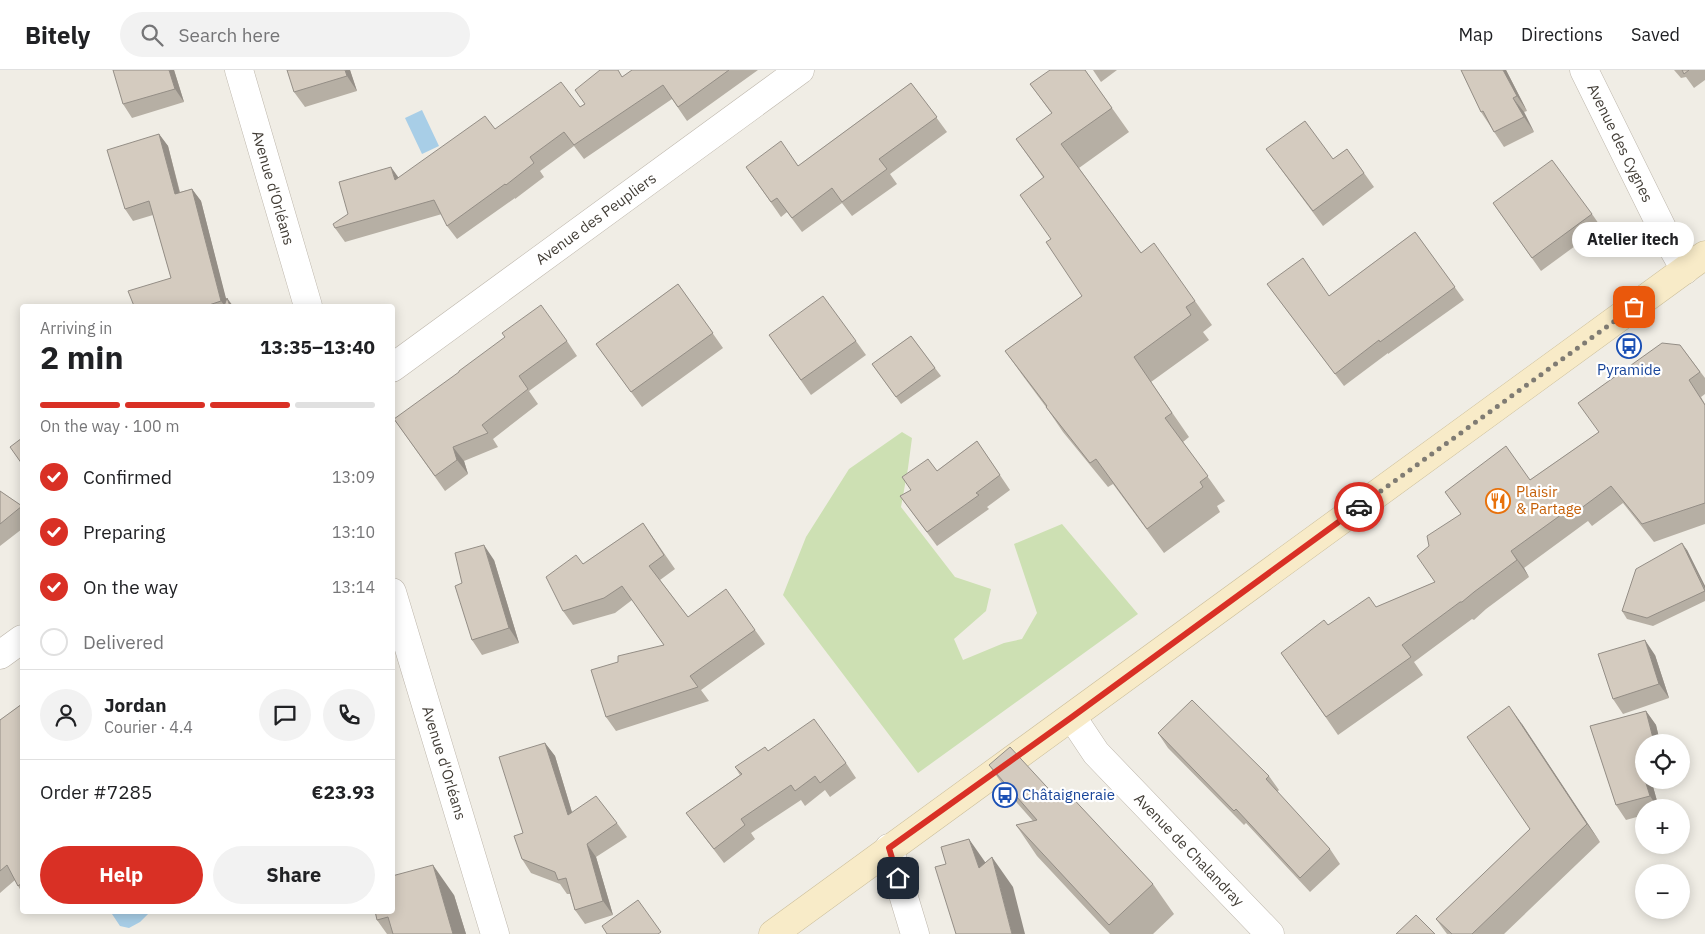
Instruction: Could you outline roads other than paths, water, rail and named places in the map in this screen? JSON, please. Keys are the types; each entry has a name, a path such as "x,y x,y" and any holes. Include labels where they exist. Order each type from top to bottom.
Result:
{"main road":[{"path":"773,934 1695,262"}],"street":[{"name":"Avenue d'Orléans","path":"239,70 307,304"},
{"name":"Avenue des Peupliers","path":"395,366 800,70"},
{"name":"Avenue des Cygnes","path":"1584,70 1666,236 1695,262"},
{"name":"Avenue d'Orléans","path":"395,602 495,934"},
{"path":"0,655 20,640"},
{"name":"Avenue de Chalandray","path":"1072,717 1096,753 1270,934"},
{"path":"889,848 915,934"}],"water":[{"path":"422,110 439,146 422,154 405,118"},
{"path":"112,914 148,914 140,922 129,928 120,926"}],"place":[{"name":"Atelier itech","path":"1634,307"},
{"name":"Pyramide","path":"1629,346"},
{"name":"Plaisir & Partage","path":"1498,501"},
{"name":"Châtaigneraie","path":"1005,795"}]}
